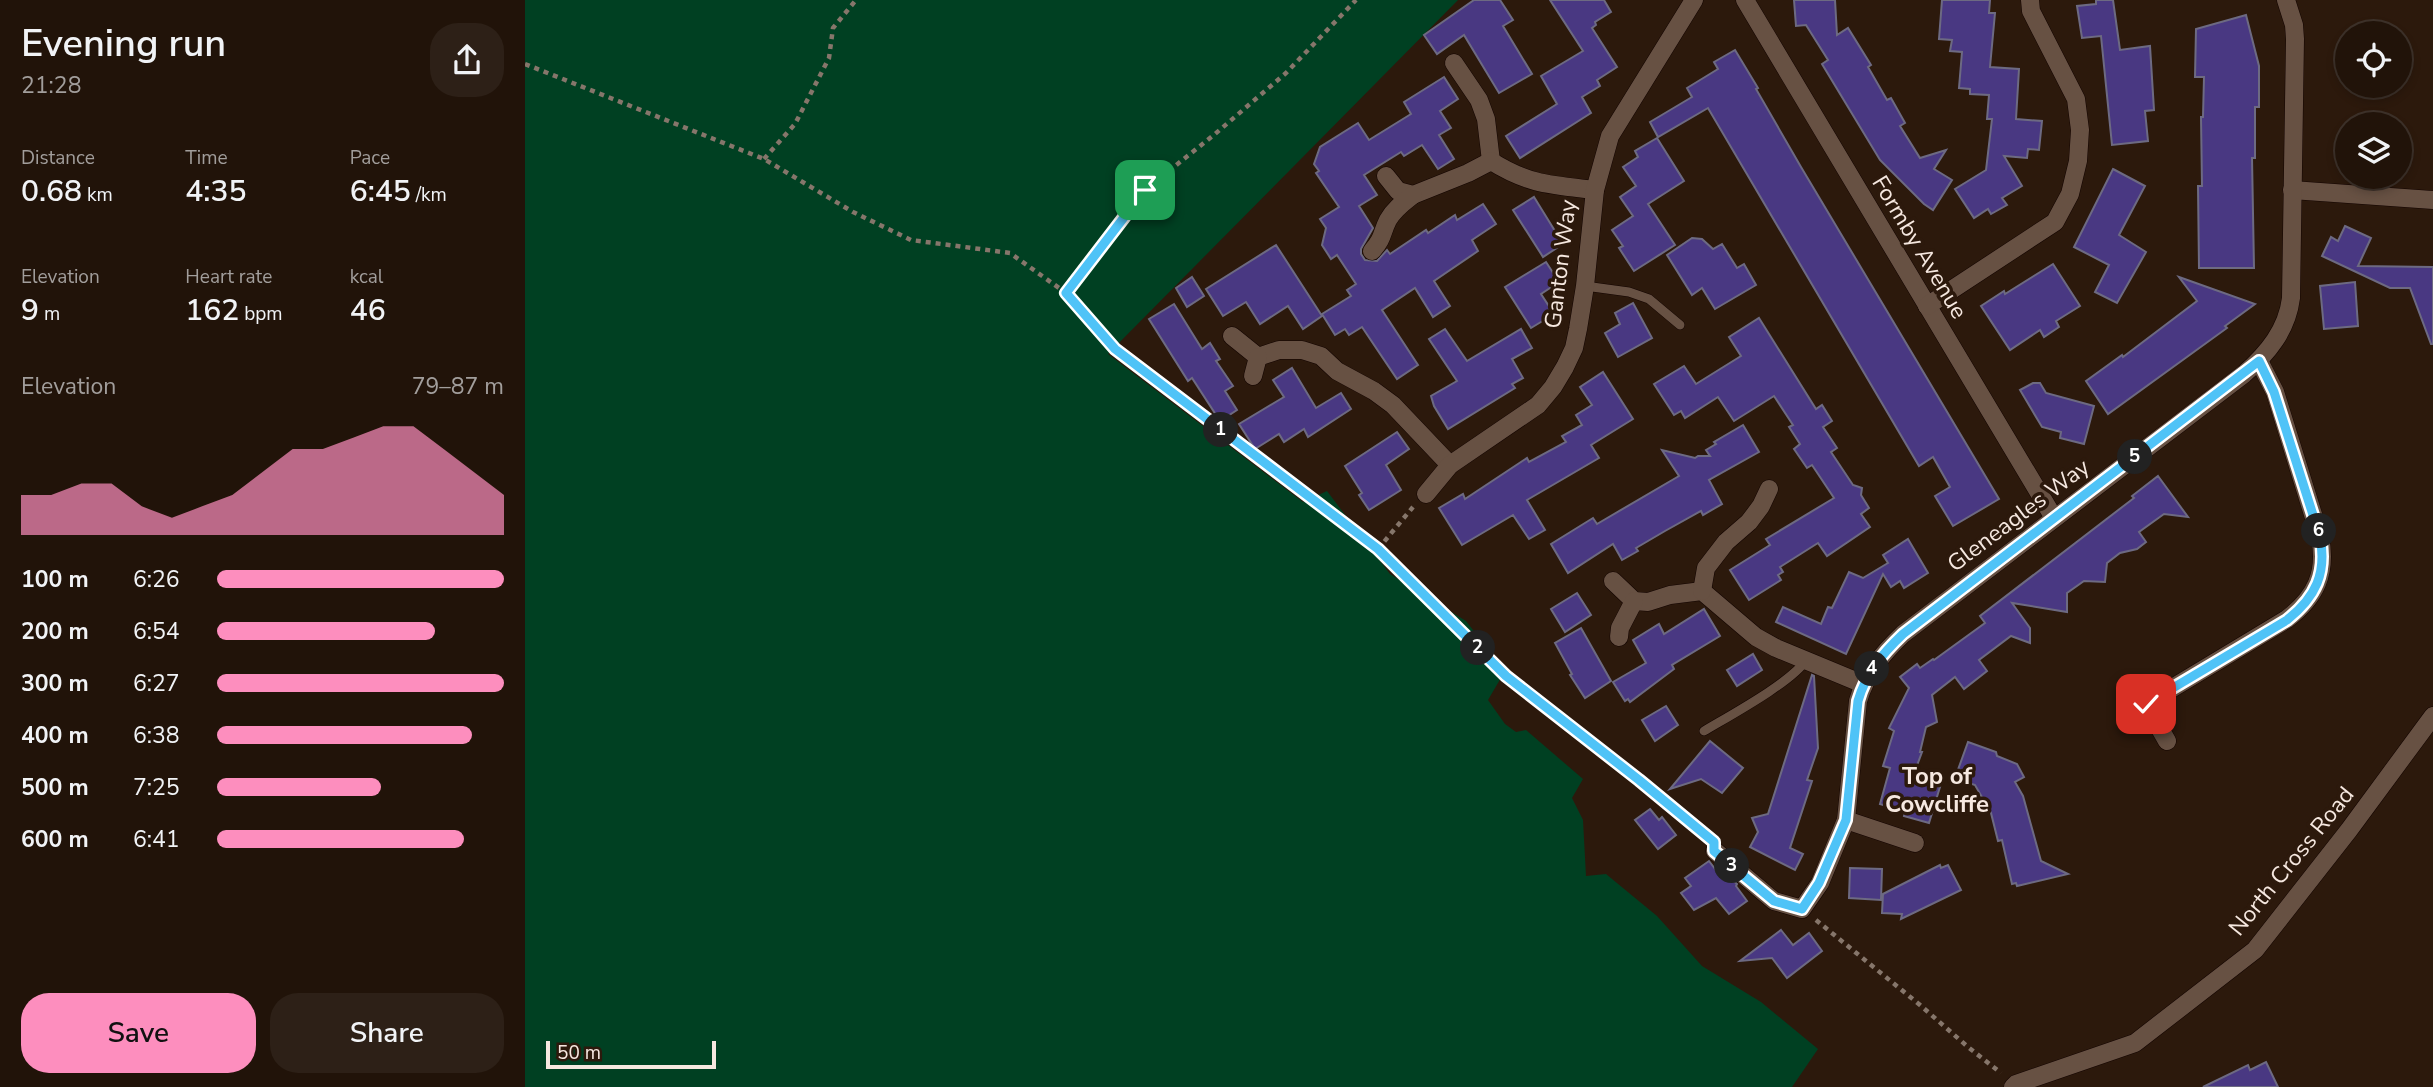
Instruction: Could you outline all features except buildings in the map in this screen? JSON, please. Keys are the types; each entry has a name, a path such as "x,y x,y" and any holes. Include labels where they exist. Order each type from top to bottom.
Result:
{"street":[{"name":"Ganton Way","path":"1426,494 1450,465 1538,405 1553,387 1574,348 1585,286 1595,190 1610,136 1695,0"},
{"name":"Formby Avenue","path":"1745,0 2054,519"},
{"path":"1927,306 2055,222 2070,194 2078,161 2080,131 2076,99 2031,11 2029,0"},
{"name":"Gleneagles Way","path":"1802,909 1819,883 1846,820 1858,701 1863,684 1881,655 1903,634 2259,361 2282,329 2289,315 2295,38 2286,0"},
{"path":"1454,63 1479,100 1486,118 1491,162"},
{"path":"1491,162 1518,177 1534,182 1595,190"},
{"path":"1372,251 1383,239 1388,220 1397,208 1413,195 1491,162"},
{"path":"1386,176 1398,191 1413,195"},
{"path":"2292,190 2433,200"},
{"path":"1232,336 1258,357"},
{"path":"1258,357 1279,350 1302,350 1321,356 1337,371 1374,391 1393,405 1450,465"},
{"path":"1253,376 1258,357"},
{"path":"2167,741 2146,704 2287,620 2303,607 2315,591 2322,567 2323,552 2316,524 2274,392 2259,361"},
{"path":"1702,591 1706,568 1726,541 1749,523 1769,489"},
{"path":"1613,581 1634,601 1648,602 1671,595 1702,591 1756,636 1776,648 1863,684"},
{"path":"1619,637 1620,628 1634,601"},
{"name":"North Cross Road","path":"2017,1086 2135,1043 2255,950 2349,830 2433,716"},
{"path":"1846,820 1915,843"},
{"path":"1714,851 1774,901 1802,909"}],"lane":[{"path":"1585,286 1629,292 1649,299 1680,325"},
{"path":"1704,731 1786,681 1800,671 1806,660"}],"path":[{"path":"764,159 795,124 829,58 833,29 856,0"},
{"path":"1066,293 1145,190 1286,72 1356,0"},
{"path":"525,64 764,159 853,212 911,240 1010,253 1066,293 1115,349 1378,549 1506,676 1714,842 1714,851"},
{"path":"1378,549 1426,494"},
{"path":"1802,909 2017,1086"}],"green space":[{"path":"525,0 1458,0 1108,354 1303,502 1327,491 1390,574 1466,621 1505,671 1488,700 1505,724 1516,732 1526,730 1583,779 1572,798 1583,820 1586,876 1606,874 1657,916 1702,966 1761,1002 1818,1049 1792,1087 525,1087"}],"district":[{"name":"Top of Cowcliffe","path":"1937,790"}],"route":[{"path":"1145,190 1066,293 1115,349 1378,549 1506,676 1714,842 1714,851 1774,901 1802,909 1819,883 1846,820 1858,701 1863,684 1881,655 1903,634 2259,361 2274,392 2320,537 2322,567 2315,591 2303,607 2287,620 2146,704"}]}
